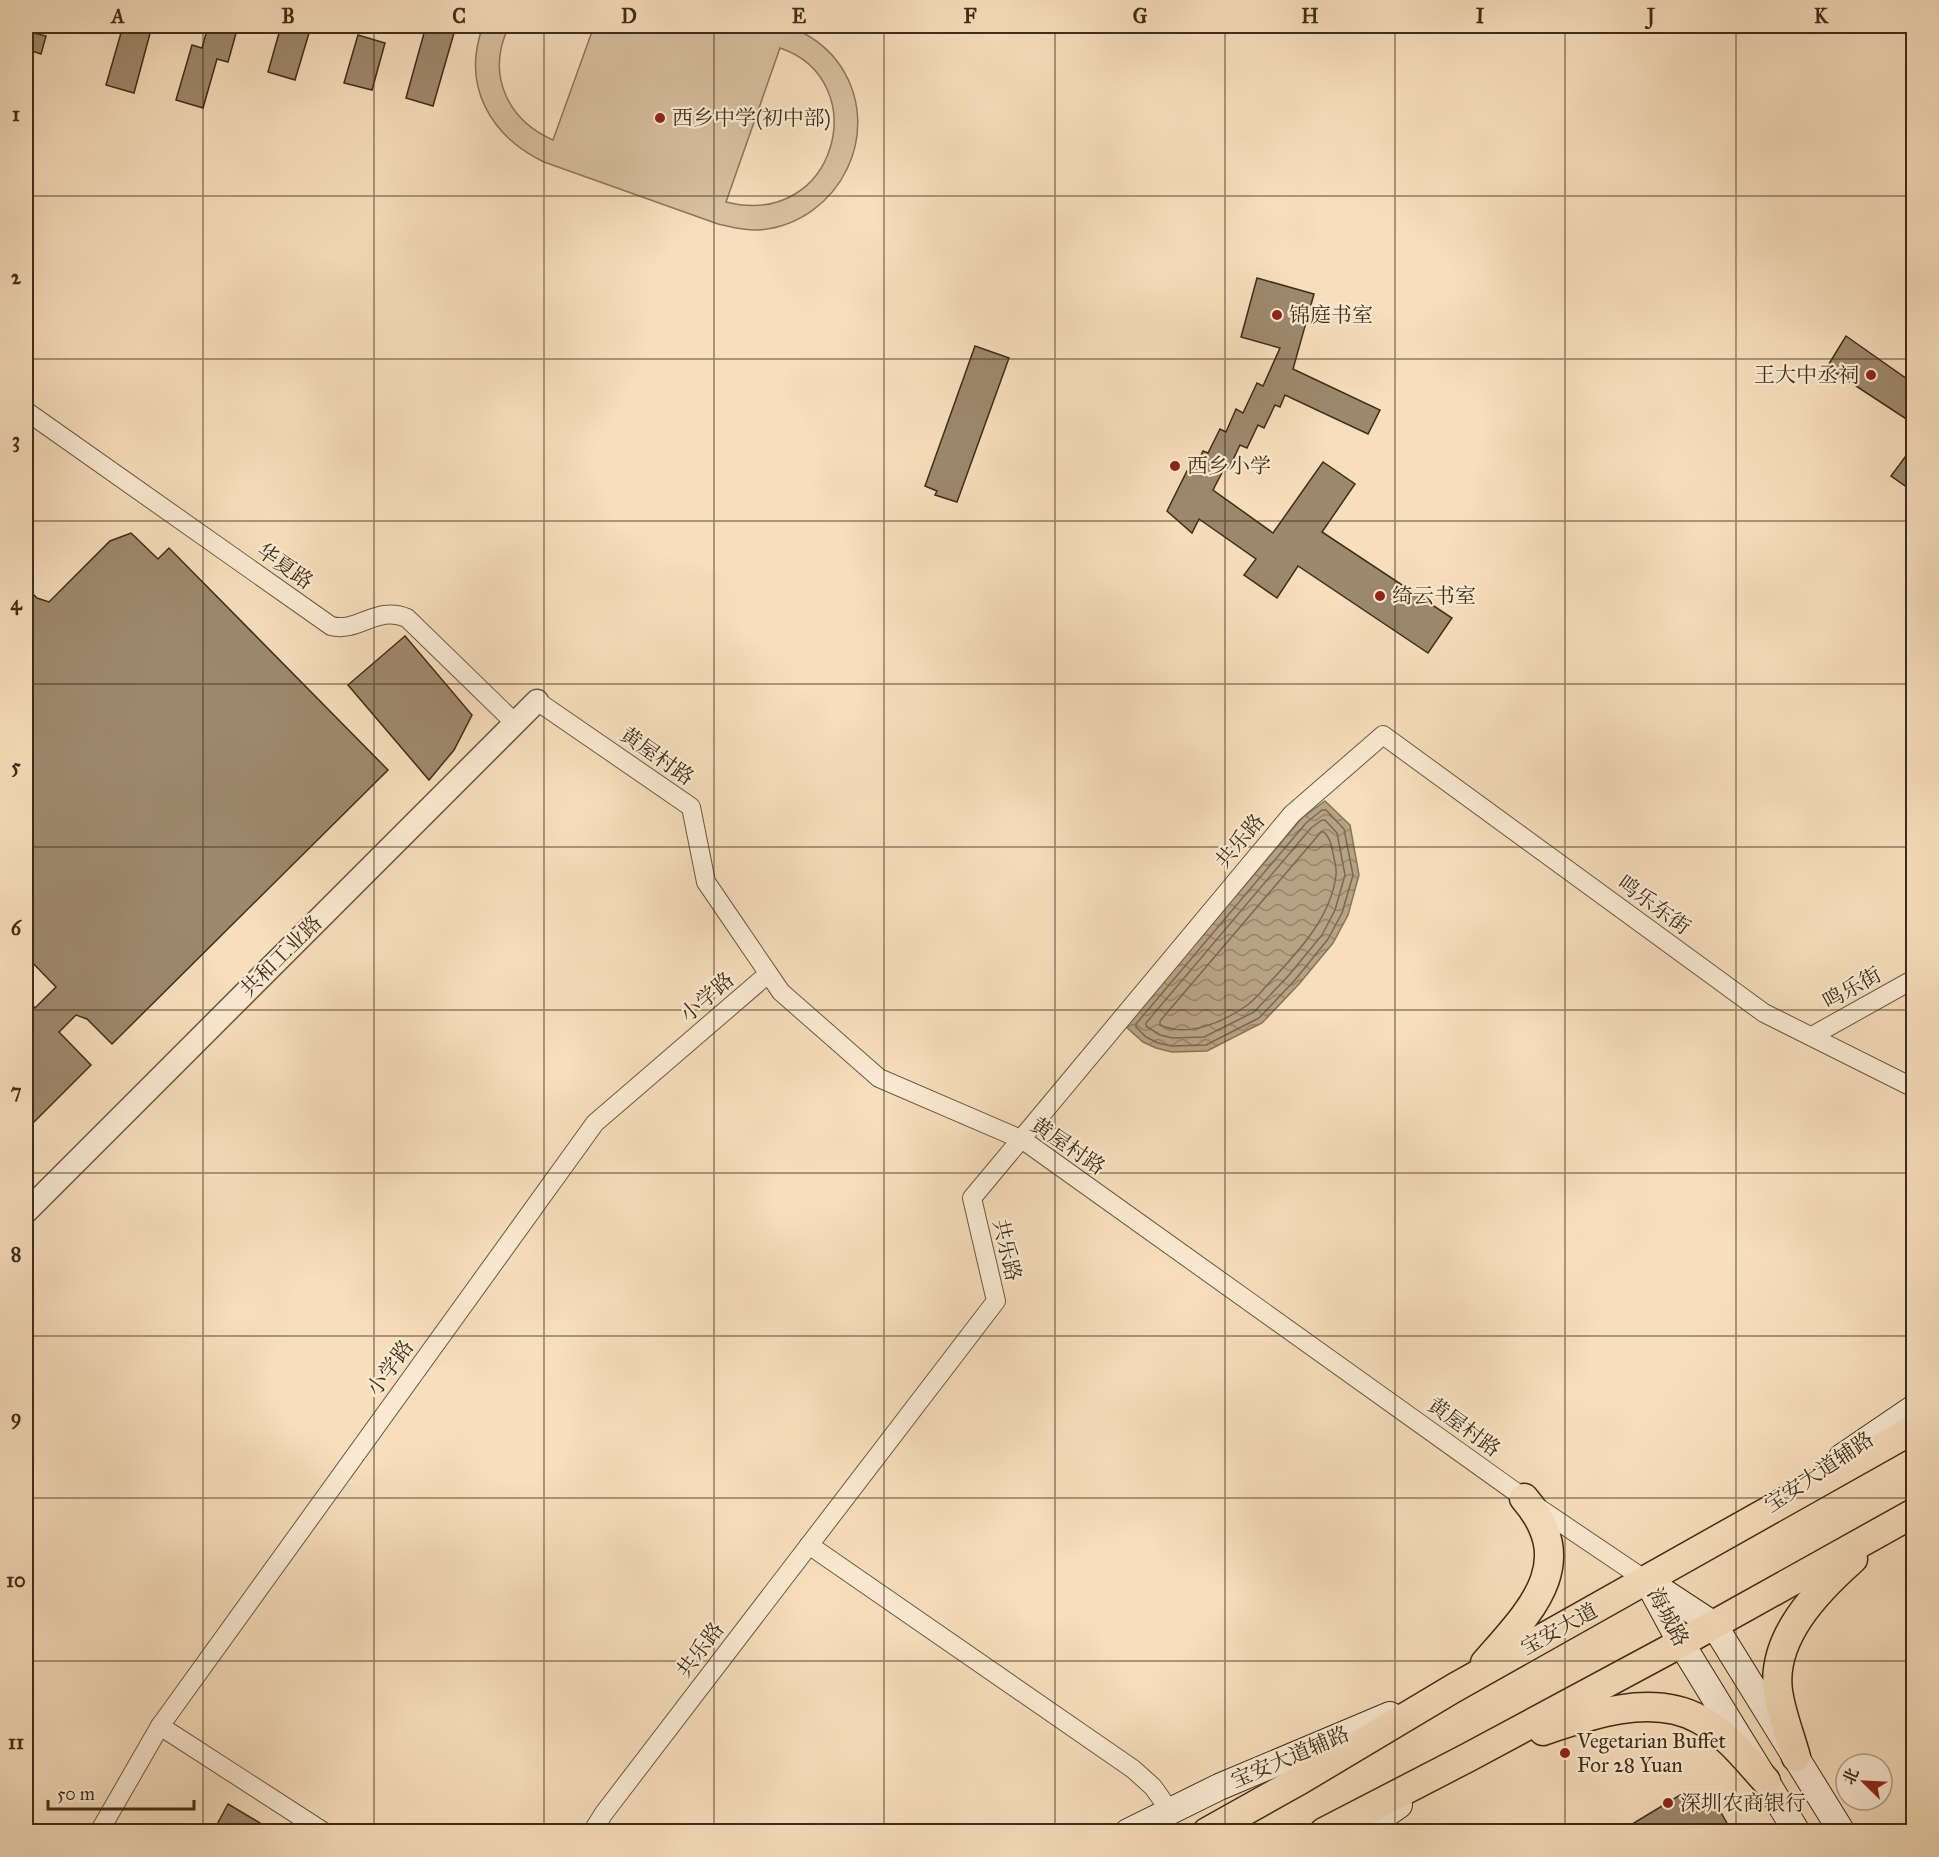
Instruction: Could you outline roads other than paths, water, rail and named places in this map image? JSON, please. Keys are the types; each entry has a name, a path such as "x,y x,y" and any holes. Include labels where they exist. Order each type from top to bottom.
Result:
{"main road":[{"name":"宝安大道辅路","path":"1725,1537 1914,1408"},
{"name":"宝安大道","path":"1207,1832 1300,1780 1463,1683 1914,1430"},
{"path":"1463,1683 1533,1605 1544,1584 1550,1564 1550,1549 1536,1512 1524,1498"},
{"path":"1324,1832 1467,1758 1914,1515"},
{"path":"1796,1757 1778,1689 1779,1667 1784,1647 1794,1626 1832,1578 1887,1529"},
{"name":"海城路","path":"1647,1581 1714,1624 1842,1832"},
{"name":"海城路","path":"1647,1581 1681,1643 1797,1832"},
{"name":"宝安大道辅路","path":"1128,1832 1219,1787 1463,1683"},
{"path":"1360,1832 1467,1758 1563,1724 1634,1708 1660,1708 1699,1718 1734,1747 1766,1781"}],"street":[{"name":"华夏路","path":"26,411 331,626 340,628 385,614 396,613 407,618 515,723"},
{"name":"共和工业路","path":"26,1212 537,701"},
{"name":"黄屋村路","path":"537,701 691,807 706,882 780,992 879,1078 1023,1140 1524,1498 1647,1581"},
{"name":"鸣乐东街","path":"1383,735 1764,1013 1914,1088"},
{"name":"共乐路","path":"592,1832 996,1301 972,1198 1023,1140 1292,814 1383,735"},
{"name":"小学路","path":"99,1832 160,1726 595,1123 768,974"},
{"name":"鸣乐街","path":"1812,1036 1914,979"},
{"path":"809,1545 1133,1769 1153,1787 1170,1811"},
{"path":"160,1726 324,1832"}],"water":[{"path":"1325,801 1350,825 1359,875 1348,915 1333,943 1262,1023 1207,1051 1172,1052 1143,1042 1125,1026 1302,818"}],"place":[{"name":"西乡中学(初中部)","path":"660,118"},
{"name":"锦庭书室","path":"1277,315"},
{"name":"王大中丞祠","path":"1871,375"},
{"name":"西乡小学","path":"1175,466"},
{"name":"绮云书室","path":"1380,596"},
{"name":"Vegetarian Buffet For 28 Yuan","path":"1565,1753"},
{"name":"深圳农商银行","path":"1668,1803"}]}
